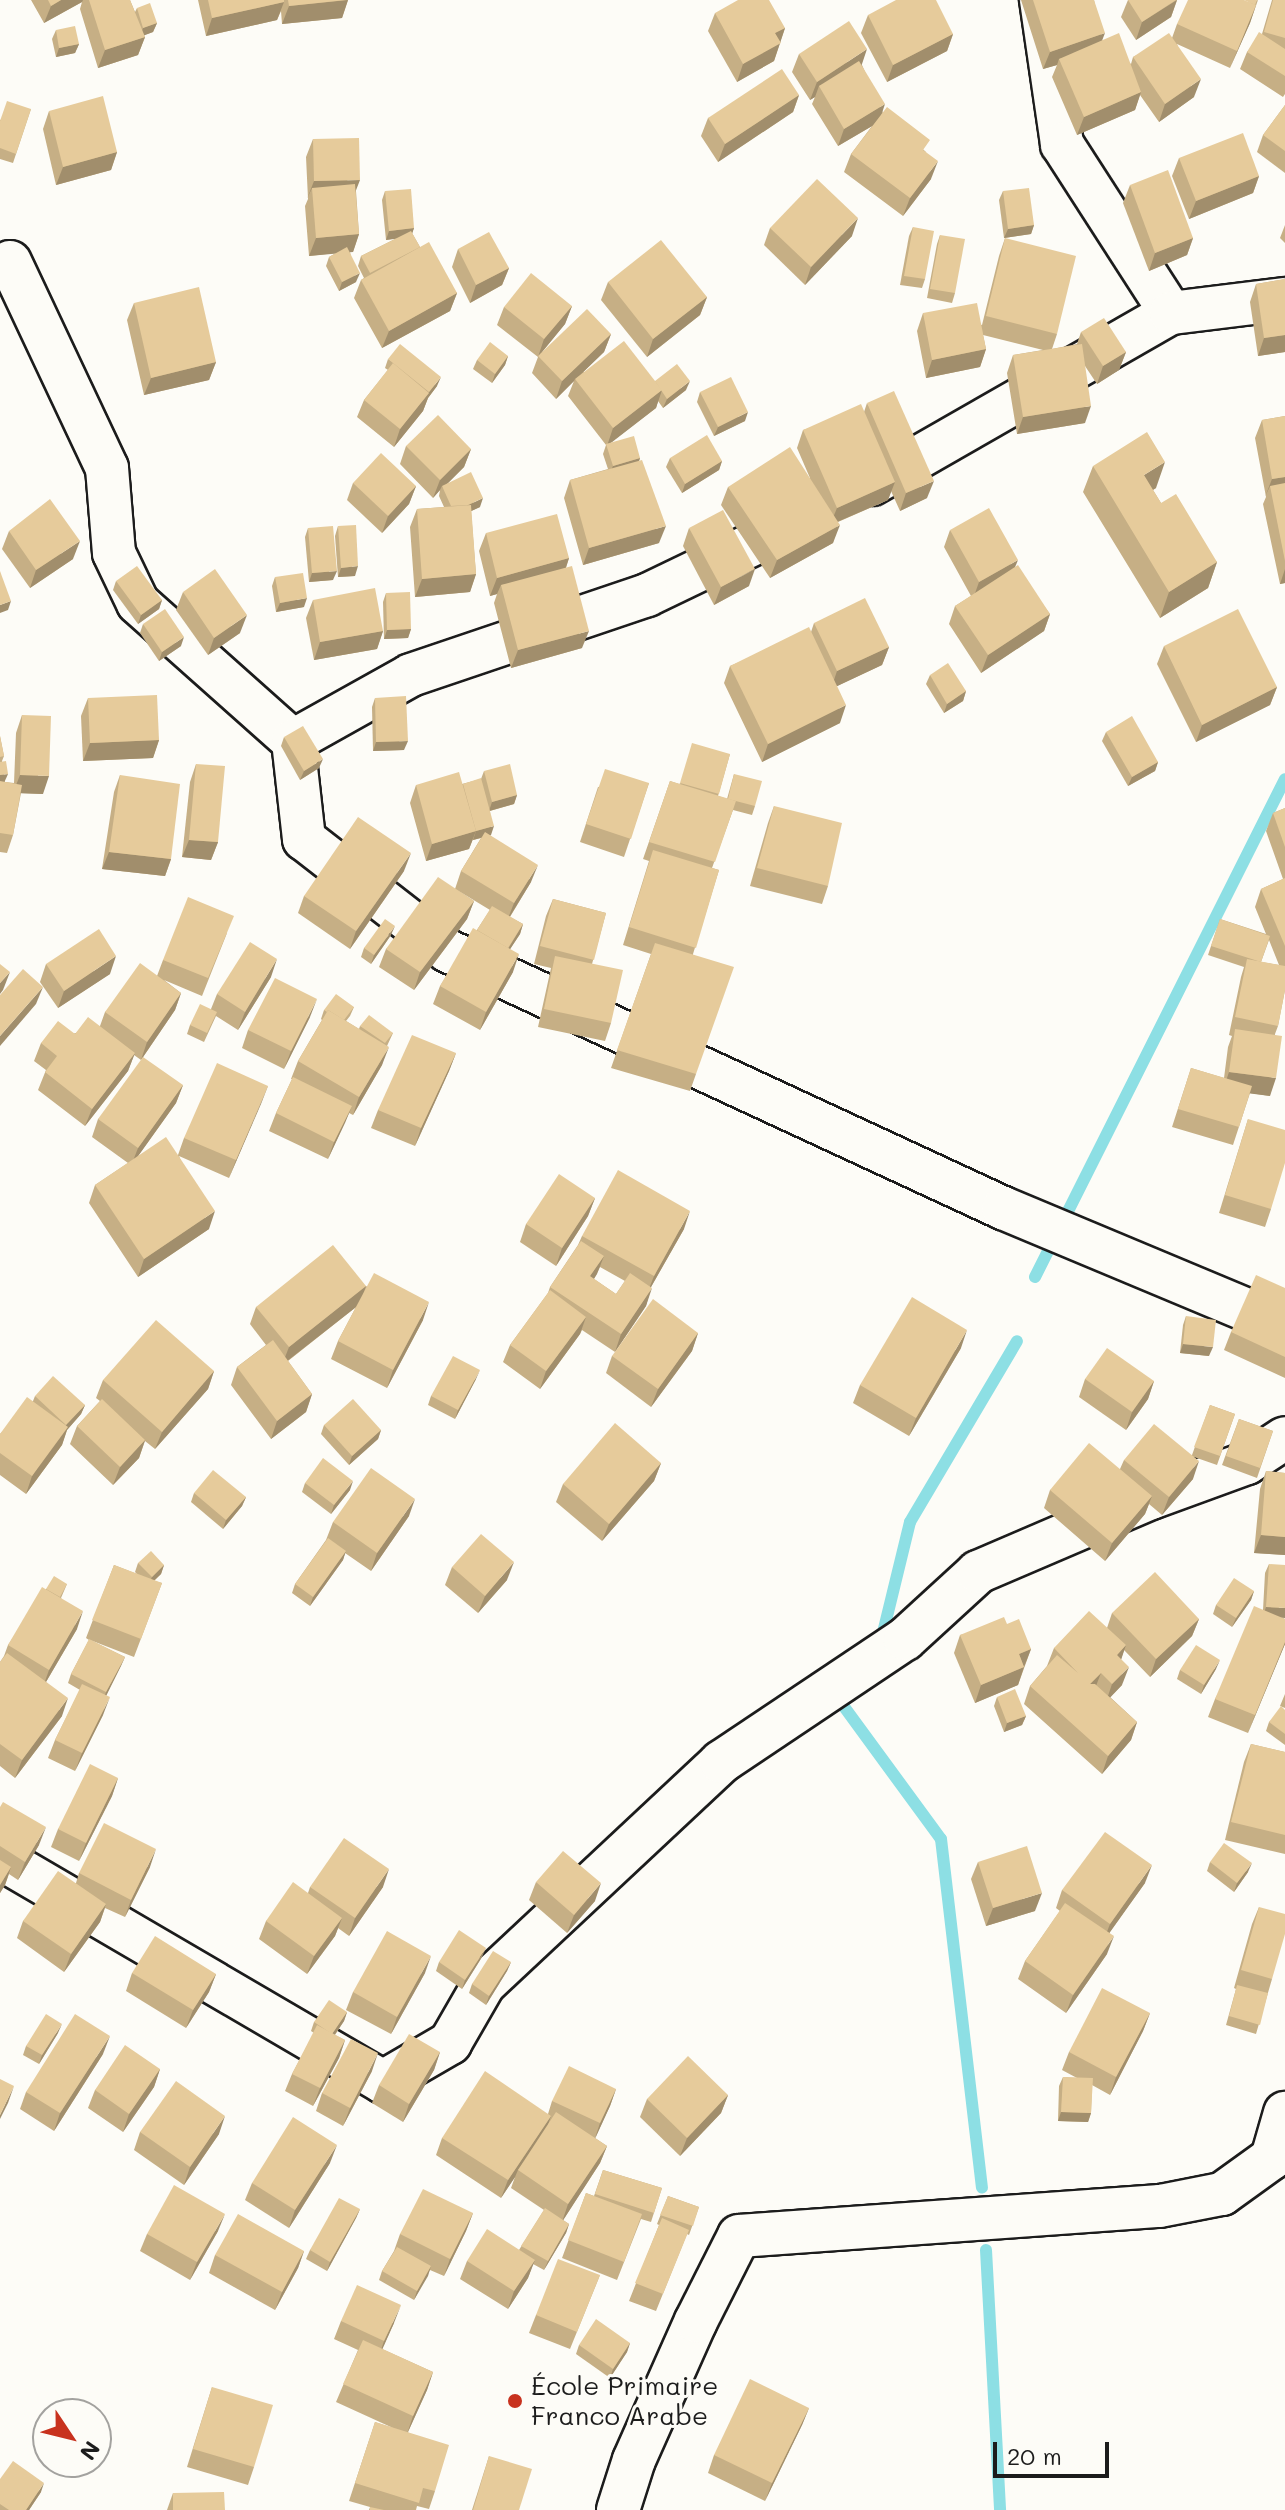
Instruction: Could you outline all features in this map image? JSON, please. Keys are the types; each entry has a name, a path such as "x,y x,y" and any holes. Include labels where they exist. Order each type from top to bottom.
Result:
{"street":[{"path":"1041,0 1062,144 1171,313"},
{"path":"10,262 107,468 114,553 138,603 293,741 304,839 448,951 1003,1208 1285,1326"},
{"path":"293,741 411,675 647,595 846,499 1171,313 1285,299"},
{"path":"0,1858 383,2082 450,2043 484,1984 721,1762 905,1639 978,1572 1151,1498 1247,1463 1285,1438"},
{"path":"618,2510 634,2460 696,2321 739,2236 1160,2206 1222,2194 1272,2158 1285,2113"}],"building":[{"path":"89,0 130,0 145,37 105,50"},
{"path":"208,0 284,0 284,2 212,18"},
{"path":"288,0 346,0 289,6"},
{"path":"738,0 769,0 785,28 775,33 781,43 743,64 715,13"},
{"path":"896,0 936,0 953,34 893,65 868,15"},
{"path":"1033,0 1094,0 1105,33 1050,52"},
{"path":"1128,0 1176,0 1142,22"},
{"path":"1188,0 1244,0 1256,5 1237,51 1177,24"},
{"path":"1273,0 1285,0 1285,38 1264,32"},
{"path":"150,3 157,23 143,28 137,8"},
{"path":"849,21 867,49 817,82 799,54"},
{"path":"75,26 79,44 59,48 56,30"},
{"path":"1259,32 1285,49 1285,76 1247,52"},
{"path":"1119,33 1141,92 1084,117 1059,59"},
{"path":"1169,33 1201,79 1165,104 1133,57"},
{"path":"859,61 885,104 844,129 819,86"},
{"path":"782,69 799,95 725,144 708,118"},
{"path":"103,96 117,152 63,167 49,111"},
{"path":"7,101 31,109 16,154 0,148 0,121"},
{"path":"1285,105 1285,151 1263,135"},
{"path":"887,107 930,140 923,150 938,161 910,198 851,154"},
{"path":"1243,133 1259,176 1196,201 1179,158"},
{"path":"359,138 360,180 314,181 313,139"},
{"path":"1168,170 1193,238 1155,253 1130,185"},
{"path":"817,179 858,218 811,267 770,228"},
{"path":"355,184 359,234 316,238 312,188"},
{"path":"1029,188 1034,225 1008,229 1003,191"},
{"path":"411,189 414,228 389,231 385,191"},
{"path":"913,227 934,231 925,279 904,276"},
{"path":"411,231 420,247 370,273 361,256"},
{"path":"489,232 509,268 476,285 458,249"},
{"path":"940,235 965,239 955,293 930,289"},
{"path":"1005,238 1076,256 1057,334 986,316"},
{"path":"661,240 707,297 653,339 608,282"},
{"path":"429,242 457,293 389,331 361,280"},
{"path":"347,247 360,273 342,282 329,257"},
{"path":"531,273 572,306 544,339 504,307"},
{"path":"1285,279 1285,335 1264,338 1256,284"},
{"path":"199,287 216,362 151,378 134,303"},
{"path":"977,303 986,349 932,360 923,313"},
{"path":"587,309 611,334 562,381 538,356"},
{"path":"1104,318 1126,352 1103,366 1081,332"},
{"path":"624,341 662,390 613,428 575,379"},
{"path":"490,342 508,356 495,374 477,360"},
{"path":"400,344 441,377 429,392 388,359"},
{"path":"1082,344 1091,406 1023,417 1013,355"},
{"path":"393,363 429,393 400,429 364,400"},
{"path":"677,364 690,381 667,399 655,381"},
{"path":"731,377 748,412 718,427 700,392"},
{"path":"894,391 934,481 906,493 867,403"},
{"path":"861,404 895,482 837,508 803,430"},
{"path":"438,415 471,449 440,480 406,446"},
{"path":"1285,416 1285,477 1272,479 1262,420"},
{"path":"1147,432 1165,462 1144,475 1161,503 1176,494 1217,562 1169,592 1093,466"},
{"path":"707,435 722,461 685,484 670,458"},
{"path":"634,436 640,458 613,466 606,444"},
{"path":"790,447 840,525 777,560 728,487"},
{"path":"381,453 416,486 388,516 353,483"},
{"path":"642,460 666,526 589,548 570,480"},
{"path":"471,472 483,498 468,505 451,506 442,486"},
{"path":"1285,483 1285,561 1270,486"},
{"path":"50,499 80,541 36,570 9,531"},
{"path":"471,505 476,574 422,579 417,509"},
{"path":"989,508 1018,560 979,582 950,530"},
{"path":"723,510 755,569 721,587 689,528"},
{"path":"557,514 569,558 497,578 486,533"},
{"path":"356,525 358,566 341,568 338,526"},
{"path":"333,526 337,571 312,573 308,528"},
{"path":"1018,565 1050,614 988,655 955,606"},
{"path":"137,566 162,600 141,615 116,581"},
{"path":"572,566 589,631 518,650 501,585"},
{"path":"215,569 247,615 214,638 183,592"},
{"path":"0,571 11,601 0,605"},
{"path":"303,573 307,598 280,603 275,577"},
{"path":"375,588 383,631 320,642 313,600"},
{"path":"410,592 411,629 387,630 386,593"},
{"path":"865,598 889,647 837,671 814,623"},
{"path":"165,609 184,637 162,652 143,624"},
{"path":"1238,609 1277,687 1202,725 1164,646"},
{"path":"809,627 846,705 768,744 730,666"},
{"path":"948,663 966,691 947,704 930,675"},
{"path":"157,695 159,740 90,743 88,698"},
{"path":"406,696 408,741 376,742 375,698"},
{"path":"22,715 51,716 49,776 20,775"},
{"path":"1132,716 1158,762 1132,777 1106,732"},
{"path":"303,726 323,759 304,771 284,737"},
{"path":"0,736 4,756 0,757"},
{"path":"692,743 730,754 719,794 680,783"},
{"path":"6,761 8,774 0,775 0,762"},
{"path":"196,764 225,766 218,842 189,840"},
{"path":"510,764 517,795 492,802 484,771"},
{"path":"605,769 649,783 631,839 586,824"},
{"path":"459,772 476,831 432,844 416,785"},
{"path":"734,774 762,781 755,806 728,799"},
{"path":"120,775 180,784 171,859 109,852"},
{"path":"481,778 494,826 476,831 463,784"},
{"path":"0,781 22,785 13,835 0,833"},
{"path":"670,781 736,801 715,862 649,842"},
{"path":"774,806 842,823 828,886 757,868"},
{"path":"1285,808 1285,847 1273,813"},
{"path":"358,817 411,853 356,931 304,896"},
{"path":"485,832 538,865 514,903 461,871"},
{"path":"653,850 719,870 696,948 629,927"},
{"path":"438,877 474,901 420,972 386,949"},
{"path":"1285,878 1285,946 1261,889"},
{"path":"188,897 234,916 208,978 163,960"},
{"path":"553,899 606,913 594,960 540,946"},
{"path":"492,906 523,924 508,948 477,930"},
{"path":"385,919 395,926 374,955 364,948"},
{"path":"1220,919 1270,936 1261,962 1211,946"},
{"path":"473,928 519,954 486,1012 440,986"},
{"path":"99,929 116,956 64,991 46,964"},
{"path":"250,942 277,959 245,1012 217,994"},
{"path":"655,943 734,967 696,1074 617,1050"},
{"path":"555,956 623,970 611,1023 544,1009"},
{"path":"1247,959 1285,966 1285,990 1278,1026 1235,1017"},
{"path":"140,963 181,993 147,1042 105,1012"},
{"path":"0,964 10,972 0,983"},
{"path":"23,969 43,987 0,1036 0,995"},
{"path":"275,978 317,999 291,1051 248,1030"},
{"path":"336,994 354,1007 344,1020 324,1010"},
{"path":"200,1004 217,1012 207,1033 190,1025"},
{"path":"328,1010 389,1047 359,1097 298,1061"},
{"path":"369,1015 393,1033 385,1043 360,1026"},
{"path":"88,1017 135,1053 92,1109 45,1072 57,1056 41,1043 58,1021 75,1034"},
{"path":"1235,1029 1282,1036 1276,1078 1229,1072"},
{"path":"412,1035 456,1053 421,1128 378,1110"},
{"path":"143,1057 183,1085 138,1148 98,1119"},
{"path":"217,1063 268,1086 236,1160 184,1138"},
{"path":"1191,1068 1252,1086 1239,1127 1178,1109"},
{"path":"293,1077 352,1106 334,1142 276,1113"},
{"path":"1248,1119 1285,1130 1285,1163 1271,1209 1225,1195"},
{"path":"166,1137 215,1211 144,1259 95,1185"},
{"path":"618,1170 690,1211 654,1276 582,1236"},
{"path":"559,1174 595,1198 562,1248 526,1224"},
{"path":"581,1241 604,1256 590,1276 616,1294 630,1273 652,1288 621,1334 550,1287"},
{"path":"333,1245 366,1286 289,1347 256,1307"},
{"path":"374,1273 429,1302 393,1370 338,1341"},
{"path":"1256,1275 1285,1288 1285,1357 1231,1332"},
{"path":"550,1290 586,1317 546,1371 510,1345"},
{"path":"912,1297 967,1330 916,1418 860,1385"},
{"path":"653,1299 698,1333 658,1389 612,1356"},
{"path":"1186,1316 1216,1320 1213,1347 1183,1344"},
{"path":"156,1320 214,1371 162,1432 103,1380"},
{"path":"273,1340 312,1394 277,1421 237,1367"},
{"path":"1107,1348 1154,1381 1132,1412 1085,1379"},
{"path":"453,1356 480,1370 458,1410 431,1396"},
{"path":"53,1376 85,1405 66,1425 35,1396"},
{"path":"27,1397 68,1427 32,1476 0,1453 0,1434"},
{"path":"102,1399 145,1440 120,1467 77,1426"},
{"path":"353,1399 381,1430 352,1456 324,1425"},
{"path":"1210,1405 1235,1414 1220,1456 1194,1447"},
{"path":"1239,1419 1273,1431 1260,1468 1226,1456"},
{"path":"615,1423 661,1463 609,1524 563,1484"},
{"path":"1154,1424 1199,1461 1169,1497 1124,1460"},
{"path":"1089,1443 1152,1496 1112,1543 1050,1490"},
{"path":"323,1458 353,1481 334,1505 305,1483"},
{"path":"371,1468 415,1499 377,1553 333,1522"},
{"path":"213,1470 246,1497 226,1520 194,1493"},
{"path":"1266,1471 1285,1473 1285,1537 1261,1535"},
{"path":"481,1534 514,1562 485,1596 452,1567"},
{"path":"328,1538 346,1551 313,1597 295,1584"},
{"path":"151,1551 164,1565 152,1577 138,1563"},
{"path":"1269,1564 1285,1565 1285,1608 1266,1607"},
{"path":"114,1565 162,1583 141,1639 92,1620"},
{"path":"1155,1572 1199,1619 1156,1659 1112,1613"},
{"path":"54,1576 67,1584 60,1597 46,1589"},
{"path":"1234,1578 1254,1591 1236,1618 1216,1605"},
{"path":"42,1587 83,1611 49,1670 8,1645"},
{"path":"1254,1606 1285,1619 1285,1642 1255,1715 1215,1699"},
{"path":"1089,1611 1126,1645 1117,1655 1129,1667 1112,1684 1101,1673 1090,1684 1095,1684 1137,1722 1108,1756 1030,1686 1057,1655 1078,1673 1054,1648"},
{"path":"1004,1617 1007,1624 1019,1619 1031,1649 1019,1654 1024,1667 981,1685 960,1635"},
{"path":"89,1639 125,1657 106,1692 71,1674"},
{"path":"1196,1645 1220,1660 1204,1685 1180,1670"},
{"path":"7,1653 68,1698 22,1760 0,1744 0,1662"},
{"path":"82,1684 110,1697 82,1753 55,1740"},
{"path":"1015,1689 1026,1716 1007,1723 997,1697"},
{"path":"1281,1706 1285,1710 1285,1734 1269,1722"},
{"path":"1251,1744 1285,1752 1285,1835 1231,1822"},
{"path":"90,1764 118,1778 86,1843 58,1829"},
{"path":"3,1802 46,1827 25,1862 0,1846 0,1807"},
{"path":"104,1823 156,1849 131,1900 79,1873"},
{"path":"1105,1832 1152,1865 1110,1924 1062,1890"},
{"path":"344,1838 389,1869 355,1918 310,1887"},
{"path":"1224,1843 1252,1863 1237,1883 1210,1862"},
{"path":"1027,1846 1042,1893 993,1908 978,1862"},
{"path":"563,1851 601,1883 574,1915 536,1882"},
{"path":"0,1860 11,1867 0,1885"},
{"path":"58,1871 106,1904 71,1954 23,1921"},
{"path":"293,1882 342,1918 314,1956 266,1921"},
{"path":"1065,1903 1114,1936 1073,1995 1025,1961"},
{"path":"1259,1907 1285,1914 1285,1934 1272,1979 1241,1970"},
{"path":"459,1930 486,1948 465,1980 439,1962"},
{"path":"387,1931 431,1956 397,2017 353,1992"},
{"path":"155,1936 216,1974 193,2010 132,1973"},
{"path":"493,1951 511,1962 489,1996 472,1984"},
{"path":"1237,1985 1268,1993 1260,2025 1229,2016"},
{"path":"1102,1988 1150,2013 1116,2077 1069,2052"},
{"path":"329,2000 347,2012 332,2034 314,2022"},
{"path":"46,2014 62,2024 42,2055 26,2046"},
{"path":"75,2014 110,2036 60,2113 26,2092"},
{"path":"317,2025 345,2040 320,2088 292,2074"},
{"path":"409,2034 440,2052 409,2104 379,2085"},
{"path":"351,2039 378,2053 350,2108 322,2093"},
{"path":"125,2045 160,2069 129,2114 95,2090"},
{"path":"688,2056 728,2095 687,2138 647,2099"},
{"path":"569,2066 616,2089 600,2123 552,2101"},
{"path":"485,2071 551,2116 508,2180 442,2138"},
{"path":"1063,2077 1093,2078 1091,2113 1061,2112"},
{"path":"0,2079 14,2086 0,2115"},
{"path":"176,2081 225,2116 190,2167 140,2132"},
{"path":"556,2112 607,2146 568,2204 518,2170"},
{"path":"293,2117 337,2145 295,2210 252,2183"},
{"path":"603,2170 662,2188 654,2213 595,2194"},
{"path":"174,2185 225,2214 197,2262 147,2234"},
{"path":"423,2189 473,2213 450,2259 400,2234"},
{"path":"586,2193 642,2214 624,2262 568,2240"},
{"path":"668,2196 699,2207 693,2226 660,2215"},
{"path":"339,2198 360,2209 330,2262 310,2250"},
{"path":"545,2208 569,2224 548,2261 521,2246"},
{"path":"238,2214 304,2251 282,2292 215,2255"},
{"path":"662,2218 689,2230 663,2294 635,2283"},
{"path":"487,2229 535,2260 514,2291 467,2261"},
{"path":"397,2247 431,2266 417,2291 382,2271"},
{"path":"558,2259 600,2275 577,2332 536,2315"},
{"path":"357,2285 401,2305 384,2341 341,2321"},
{"path":"596,2319 630,2343 613,2369 579,2345"},
{"path":"363,2340 433,2372 413,2416 343,2384"},
{"path":"750,2379 809,2408 772,2483 714,2455"},
{"path":"212,2387 273,2405 254,2467 193,2449"},
{"path":"375,2422 449,2445 435,2491 423,2488 419,2503 355,2483"},
{"path":"489,2456 532,2469 519,2510 473,2510"},
{"path":"13,2461 32,2474 32,2478 44,2483 26,2510 9,2510 0,2504 0,2479"},
{"path":"224,2492 225,2510 173,2510 173,2493"}],"waterway":[{"path":"1035,1277 1285,779"},
{"path":"881,1641 910,1522 1017,1341"},
{"path":"834,1693 941,1839 982,2188"},
{"path":"986,2250 1000,2510"}],"place":[{"name":"École Primaire Franco Arabe","path":"515,2401"}]}
